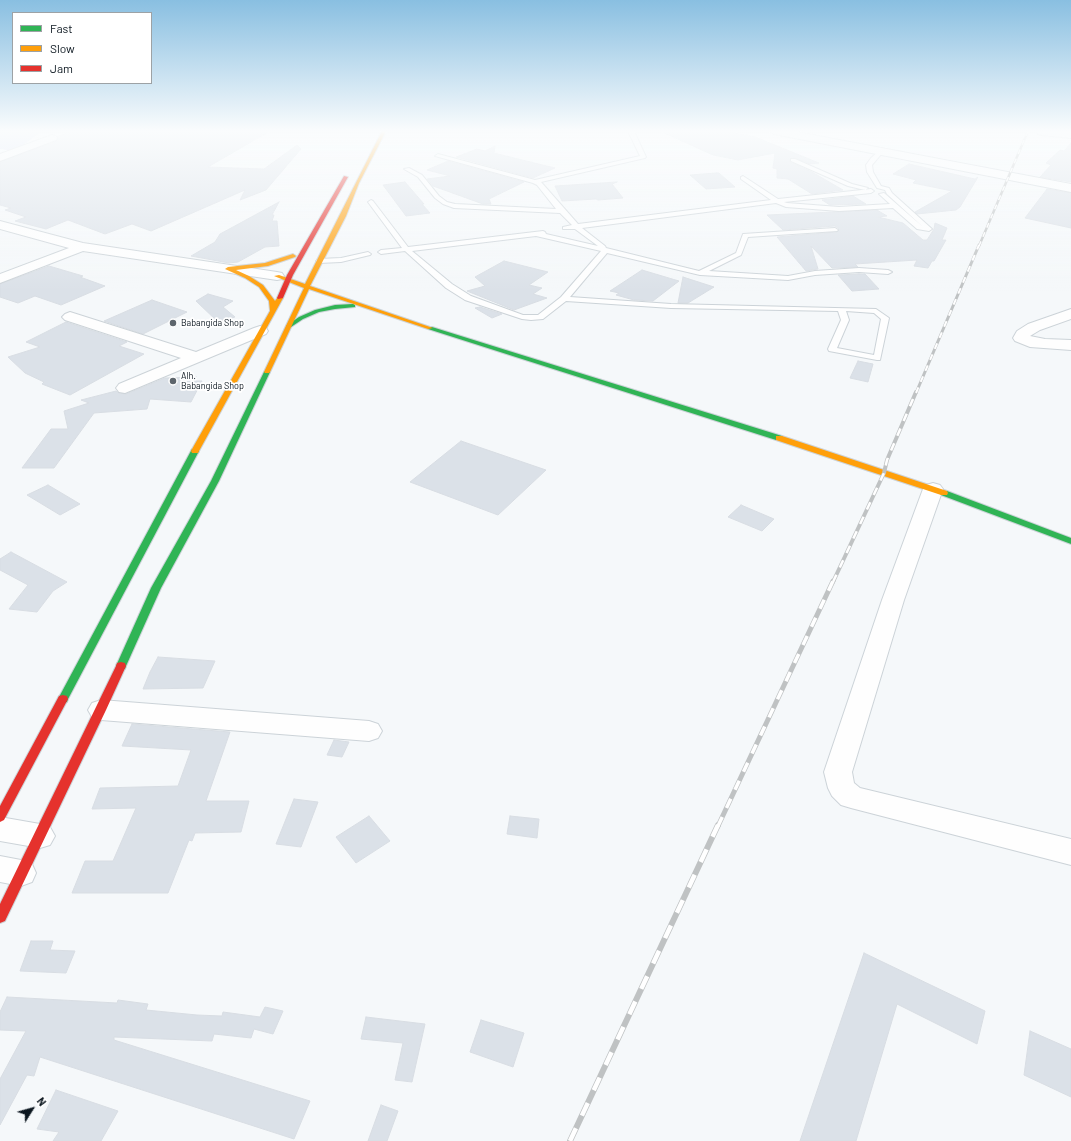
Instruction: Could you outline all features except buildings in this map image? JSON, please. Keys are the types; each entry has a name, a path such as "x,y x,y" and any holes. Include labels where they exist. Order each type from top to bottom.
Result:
{"main road":[{"path":"0,817 260,331 273,312 285,277 307,247 342,184"},
{"path":"0,917 11,871 40,836 101,710 166,567 214,481 357,184"},
{"path":"228,269 247,268 275,263 291,258 307,247"},
{"path":"228,269 247,277 261,286 272,301 273,312"},
{"path":"285,277 346,291"},
{"path":"309,283 362,306 786,440 932,489 1071,542"},
{"path":"289,326 301,318 317,311 335,307 362,306"}],"street":[{"path":"1051,184 1071,188"},
{"path":"0,225 82,247 168,262 285,277"},
{"path":"0,279 82,247"},
{"path":"1071,314 1034,327 1022,334 1021,338 1030,342 1071,345"},
{"path":"70,318 197,358"},
{"path":"125,388 260,331"},
{"path":"932,489 893,600 838,772 842,788 851,797 1071,852"},
{"path":"101,710 369,731"},
{"path":"0,830 40,836"}],"lane":[{"path":"428,184 437,197 444,203 454,206 562,211"},
{"path":"540,184 579,229 606,250"},
{"path":"752,184 783,204 839,209 894,206"},
{"path":"851,184 872,191 885,193 929,229 925,230 919,228 894,206 885,193"},
{"path":"877,184 879,187 889,190 885,193"},
{"path":"381,252 783,204 872,191 879,187"},
{"path":"579,229 777,201 872,191"},
{"path":"372,202 407,250 449,286 468,298 522,317 540,317 564,299 606,250"},
{"path":"700,273 739,254 745,235 835,230"},
{"path":"536,234 606,250 668,267 700,273 788,278 815,273 859,270 888,272"},
{"path":"319,261 341,260 368,254"},
{"path":"564,299 678,306 840,310 876,311 885,318 877,358 832,349 845,320 840,310"}],"railway":[{"path":"979,246 1005,184"},
{"path":"916,393 979,245"},
{"path":"833,582 884,473 887,460 916,392"},
{"path":"718,826 833,581"},
{"path":"570,1141 718,825"}],"traffic: fast":[{"path":"289,326 301,318 317,311 335,307 353,306"},
{"path":"430,328 779,438"},
{"path":"121,666 156,588 215,481 267,372"},
{"path":"63,699 195,451"},
{"path":"944,493 1071,541"}],"traffic: slow":[{"path":"267,372 319,261 343,216 356,184"},
{"path":"228,269 266,265 293,256"},
{"path":"229,269 247,277 261,286 272,301 273,312"},
{"path":"277,276 352,303 430,328"},
{"path":"195,451 280,298"},
{"path":"779,438 944,493"}],"traffic: jam":[{"path":"280,298 290,275 342,184"},
{"path":"0,917 121,666"},
{"path":"0,817 63,699"}],"place":[{"name":"Babangida Shop","path":"173,323"},
{"name":"Alh. Babangida Shop","path":"173,381"}]}
